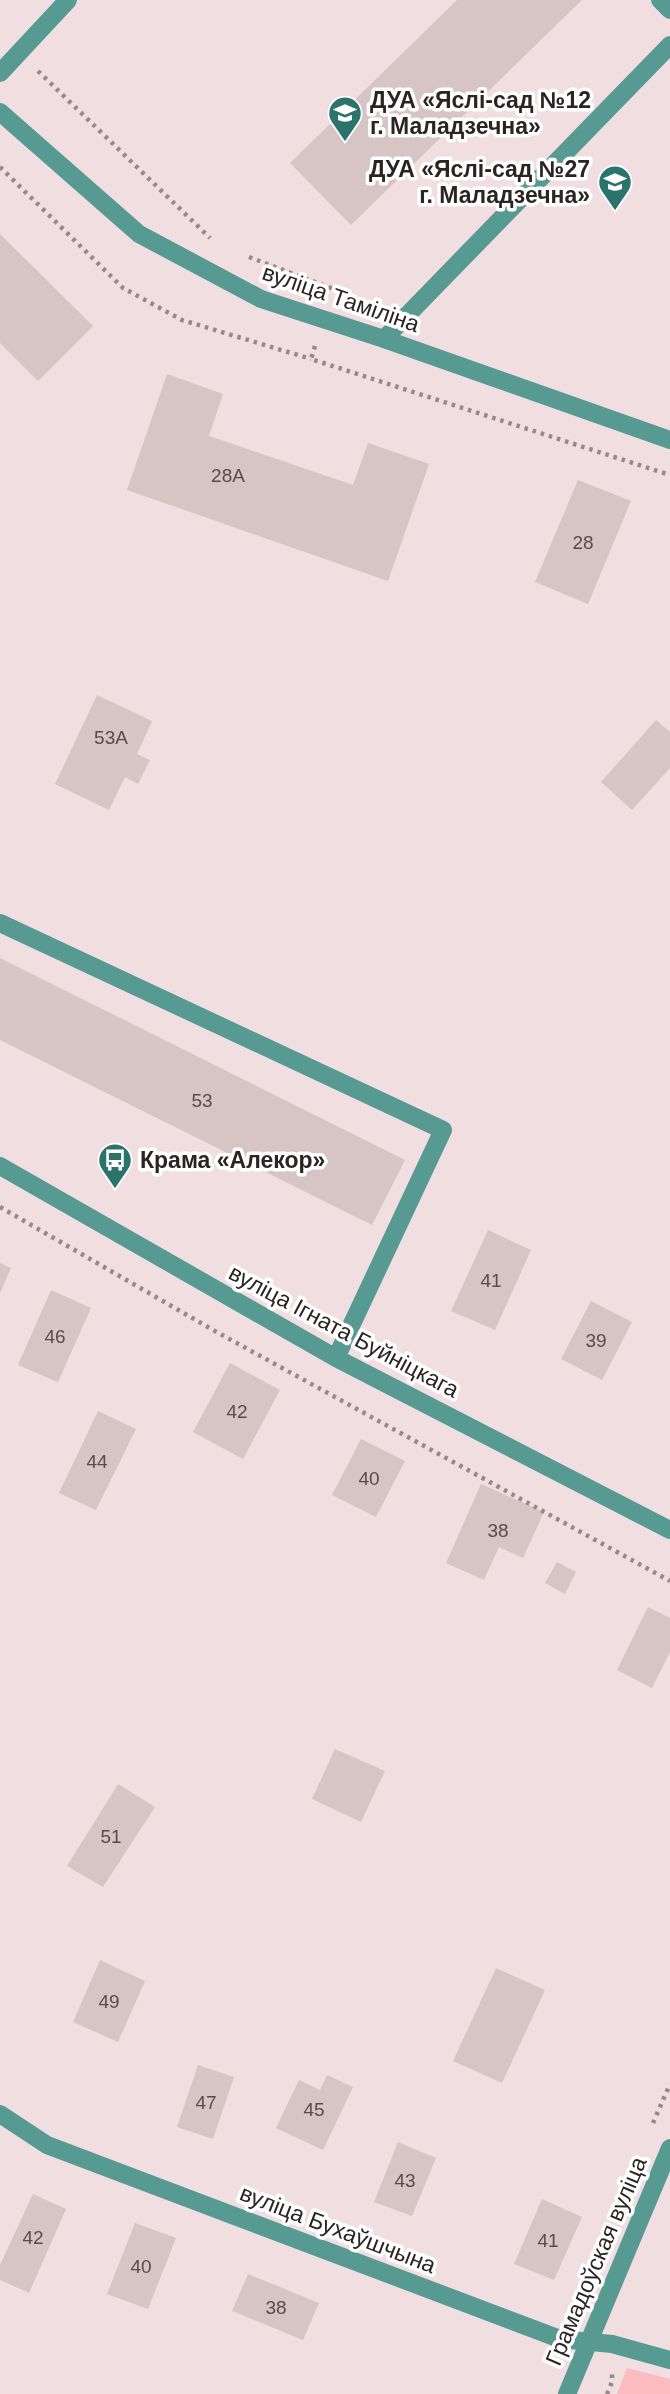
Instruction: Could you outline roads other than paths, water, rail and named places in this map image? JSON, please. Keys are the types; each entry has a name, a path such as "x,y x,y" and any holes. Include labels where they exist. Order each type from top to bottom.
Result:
{"street":[{"path":"0,73 68,0"},
{"path":"660,0 670,10"},
{"path":"384,339 670,45"},
{"name":"вуліца Таміліна","path":"0,112 139,234 261,299 384,339 670,440"},
{"path":"0,923 443,1130 336,1358"},
{"name":"вуліца Ігната Буйніцкага","path":"0,1166 336,1358 670,1530"},
{"name":"вуліца Бухаўшчына","path":"0,2114 47,2145 560,2339 612,2344 670,2360"},
{"name":"Грамадоўская вуліца","path":"567,2394 670,2147"}],"place":[{"name":"ДУА «Яслі-сад №12 г. Маладзечна»","path":"345,143"},
{"name":"ДУА «Яслі-сад №27 г. Маладзечна»","path":"615,212"},
{"name":"Крама «Алекор»","path":"115,1190"}]}
